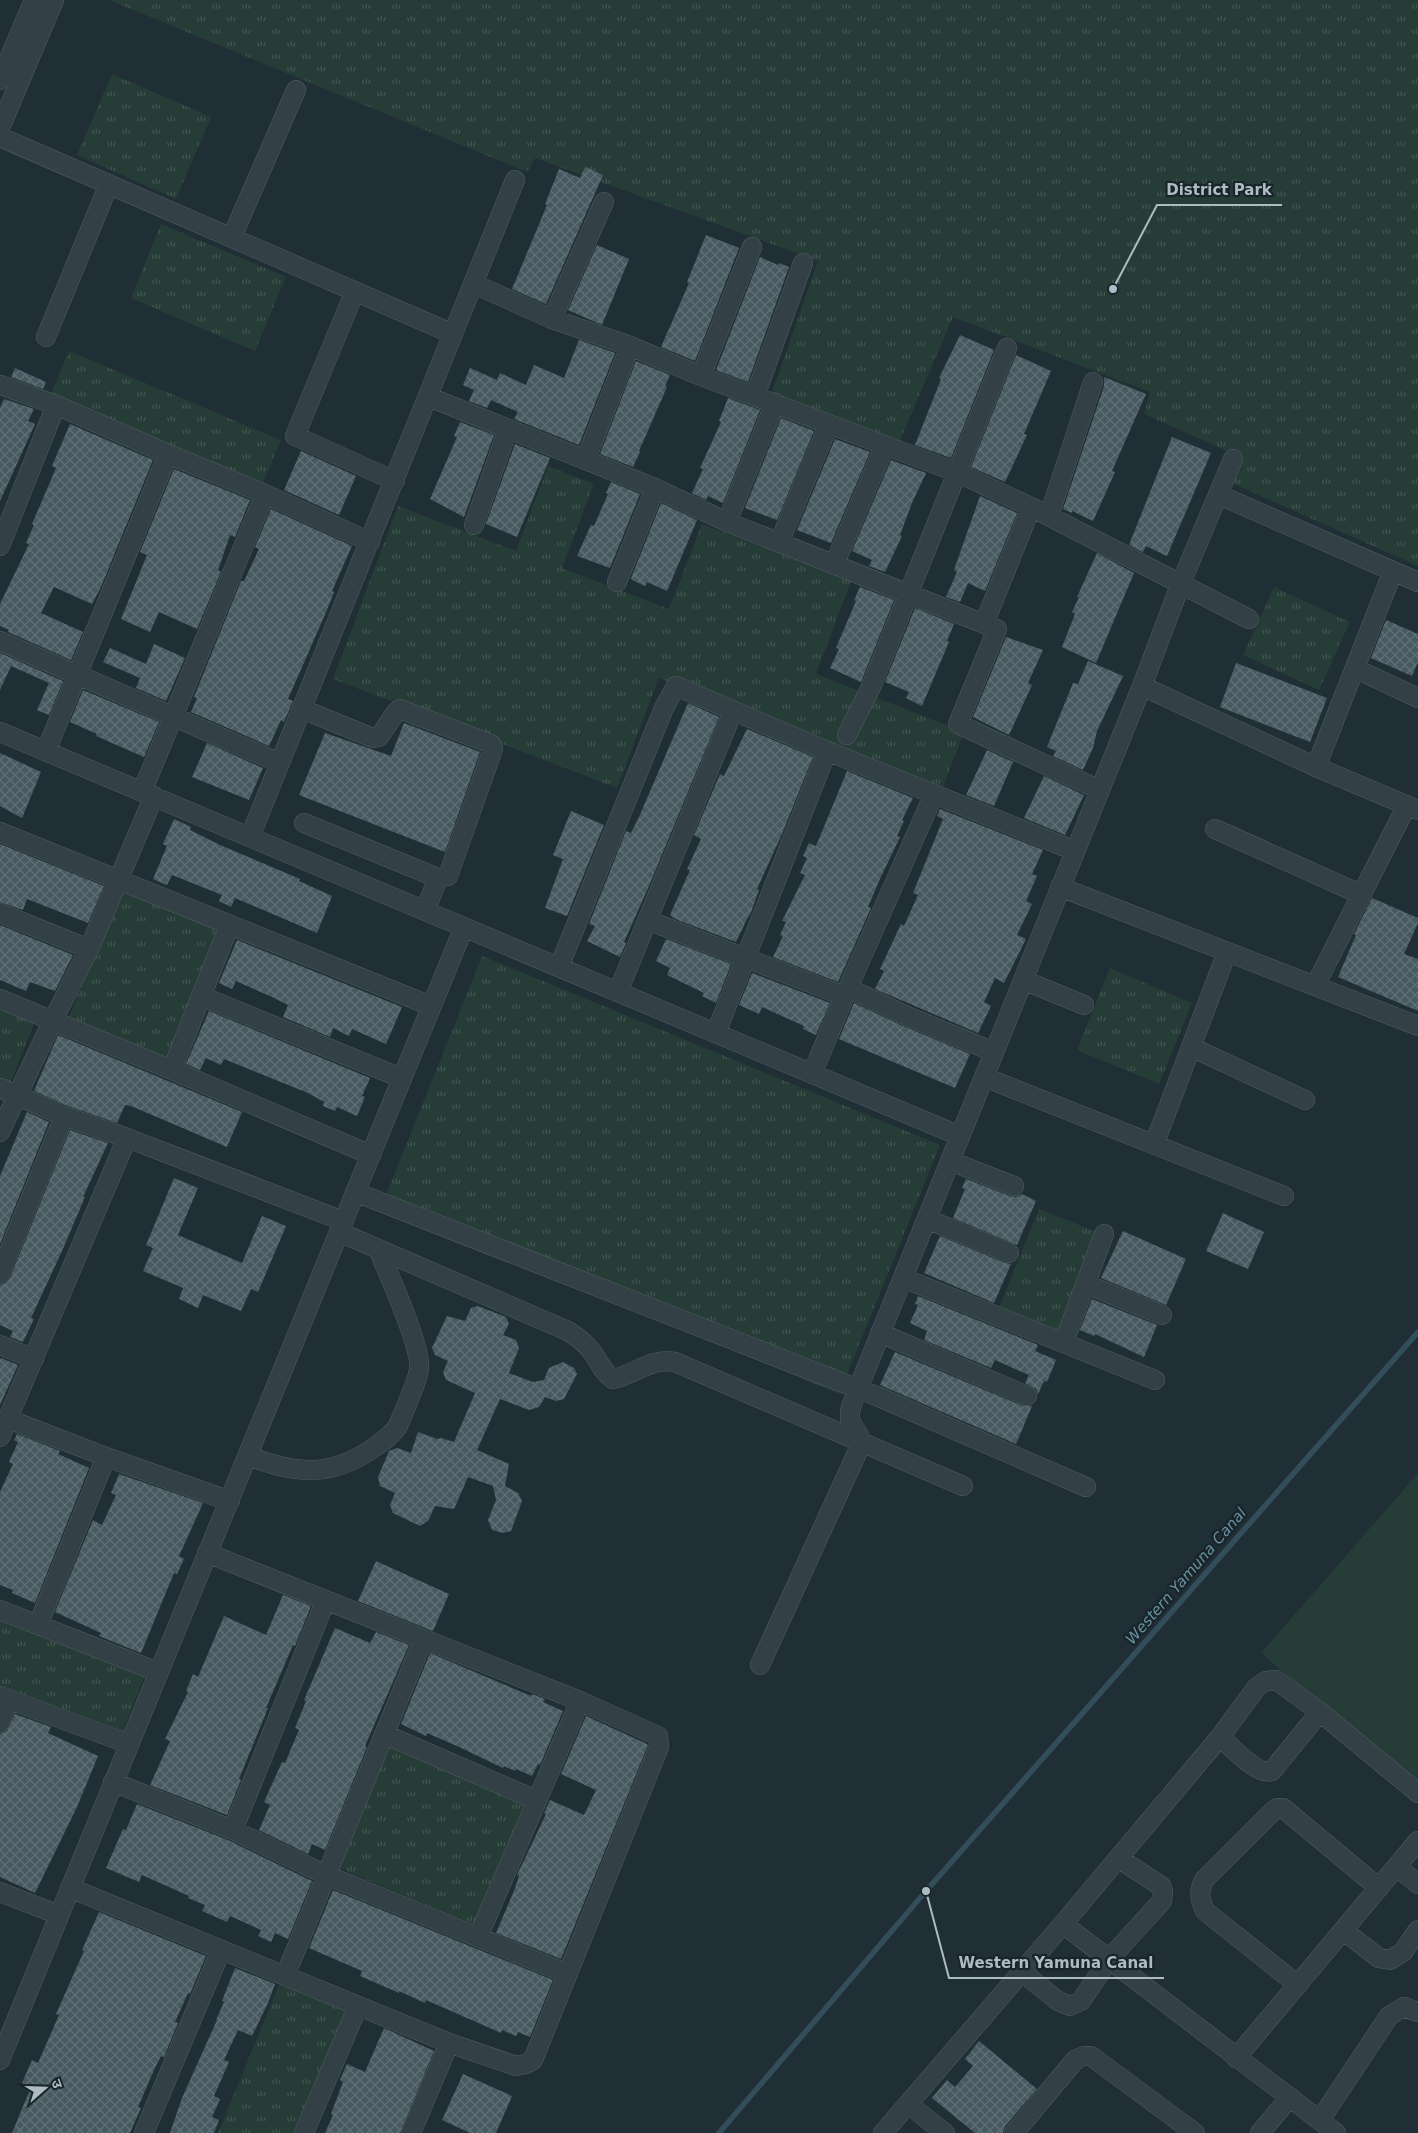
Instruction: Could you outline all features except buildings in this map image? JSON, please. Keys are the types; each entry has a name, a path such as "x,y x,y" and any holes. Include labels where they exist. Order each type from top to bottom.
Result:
{"street":[{"path":"0,80 34,0"},
{"path":"0,128 54,0"},
{"path":"232,238 296,90"},
{"path":"0,137 453,334"},
{"path":"250,837 515,180"},
{"path":"46,337 109,184"},
{"path":"552,319 604,202"},
{"path":"701,376 752,248"},
{"path":"755,396 802,264"},
{"path":"474,284 552,319 630,346 701,376 956,472 1049,516 1249,619"},
{"path":"355,291 295,436 394,480"},
{"path":"586,459 630,346"},
{"path":"847,735 871,687 1007,348"},
{"path":"1049,516 1093,382"},
{"path":"0,385 56,405 265,494 370,542"},
{"path":"429,396 655,488 728,522 997,630 958,724 1100,790"},
{"path":"728,522 775,403"},
{"path":"0,546 56,405"},
{"path":"779,543 829,424"},
{"path":"474,525 508,429"},
{"path":"834,565 885,445"},
{"path":"46,751 168,454"},
{"path":"760,1665 862,1442 851,1422 849,1413 858,1389 1233,459"},
{"path":"617,582 655,488"},
{"path":"0,1132 8,1092 52,1022 89,949 118,881 173,716 265,494"},
{"path":"1219,495 1418,582"},
{"path":"984,624 1031,507"},
{"path":"1316,767 1394,571"},
{"path":"0,641 280,763"},
{"path":"1356,669 1418,698"},
{"path":"559,967 664,708 676,686 827,751 1075,851"},
{"path":"1142,686 1316,767 1412,808 1360,894 1314,986"},
{"path":"302,709 373,738 380,737 390,719 400,709 491,744 493,749 448,876 438,878 304,822"},
{"path":"618,992 733,711"},
{"path":"0,732 960,1136"},
{"path":"716,1033 827,751"},
{"path":"812,1074 846,992 934,794"},
{"path":"1215,829 1360,894"},
{"path":"0,832 431,1006"},
{"path":"425,911 438,878"},
{"path":"1060,887 1418,1026"},
{"path":"0,913 89,949"},
{"path":"647,920 746,958 846,992 994,1052"},
{"path":"172,1070 229,926"},
{"path":"0,2060 464,927"},
{"path":"1154,1145 1226,952"},
{"path":"1023,980 1084,1005"},
{"path":"201,996 401,1078"},
{"path":"0,999 370,1155"},
{"path":"1191,1047 1305,1100"},
{"path":"984,1077 1284,1196"},
{"path":"8,1092 64,1116 127,1138 341,1226 378,1249 568,1331 588,1346 605,1374 613,1379 623,1377 659,1361 674,1362 963,1486"},
{"path":"0,1274 64,1116"},
{"path":"127,1138 34,1359 4,1424 106,1457 230,1501"},
{"path":"950,1161 1014,1186"},
{"path":"355,1192 858,1389 1086,1487"},
{"path":"927,1219 1009,1253"},
{"path":"1064,1342 1104,1234"},
{"path":"248,1456 276,1467 297,1471 328,1469 359,1458 384,1440 398,1426 420,1368 416,1348 407,1322 378,1249"},
{"path":"902,1278 1154,1380"},
{"path":"1086,1284 1162,1316"},
{"path":"880,1333 1027,1396"},
{"path":"0,1344 34,1359"},
{"path":"38,1625 106,1457"},
{"path":"70,1888 449,2043 516,2066 534,2060 660,1747 660,1741 656,1734 580,1701 325,1602 207,1553"},
{"path":"233,1830 325,1602"},
{"path":"0,1610 158,1672"},
{"path":"285,1976 424,1640"},
{"path":"883,2133 1063,1924 1220,1736 1257,1686 1266,1681 1276,1680 1320,1712 1418,1793"},
{"path":"0,1723 4,1698 129,1744"},
{"path":"478,1937 580,1701"},
{"path":"1220,1736 1256,1769 1268,1772 1272,1771 1320,1712"},
{"path":"384,1734 536,1800"},
{"path":"113,1782 233,1830 326,1875 568,1974"},
{"path":"1298,1985 1205,1911 1200,1898 1200,1890 1204,1880 1272,1812 1277,1808 1283,1808 1379,1888"},
{"path":"1236,2058 1418,1841"},
{"path":"1022,1972 1058,2001 1070,2006 1081,2001 1110,1958 1162,1901 1164,1896 1161,1886 1118,1858"},
{"path":"1397,1867 1418,1884"},
{"path":"0,1892 59,1915"},
{"path":"1063,1924 1110,1958 1236,2058 1336,2133"},
{"path":"1344,1931 1379,1958 1390,1960 1402,1952 1418,1930"},
{"path":"144,2133 221,1950"},
{"path":"304,2133 358,2006"},
{"path":"1320,2120 1389,2016 1404,2007 1418,2012"},
{"path":"411,2133 449,2043"},
{"path":"1014,2133 1076,2059 1091,2056 1194,2133"},
{"path":"1260,2133 1290,2097"},
{"path":"908,2104 945,2133"}],"green space":[{"path":"109,0 1418,0 1418,566 1227,481 1238,456 1144,414 1150,392 953,317 897,447 770,398 818,261 535,158 527,172"},
{"path":"112,74 211,117 176,199 77,155"},
{"path":"161,224 286,277 255,351 131,298"},
{"path":"69,351 281,440 259,492 47,404"},
{"path":"548,466 594,484 562,568 669,609 702,524 851,582 816,674 964,732 943,787 659,678 617,788 333,679 398,506 516,551"},
{"path":"1274,587 1350,622 1319,690 1243,655"},
{"path":"121,890 221,931 168,1060 68,1019"},
{"path":"482,956 940,1145 839,1394 382,1205"},
{"path":"1110,968 1192,1003 1159,1084 1077,1050"},
{"path":"0,1007 35,1021 10,1084 0,1080"},
{"path":"1039,1209 1099,1233 1059,1332 999,1308"},
{"path":"1418,1473 1418,1788 1261,1653"},
{"path":"0,1617 145,1675 121,1735 0,1686"},
{"path":"389,1746 527,1804 476,1926 339,1868"},
{"path":"280,1983 347,2010 297,2133 218,2133"}],"waterway":[{"name":"Western Yamuna Canal","path":"719,2133 926,1891 1418,1332"}],"place":[{"name":"District Park","path":"1113,289"},
{"name":"Western Yamuna Canal","path":"926,1891"}]}
